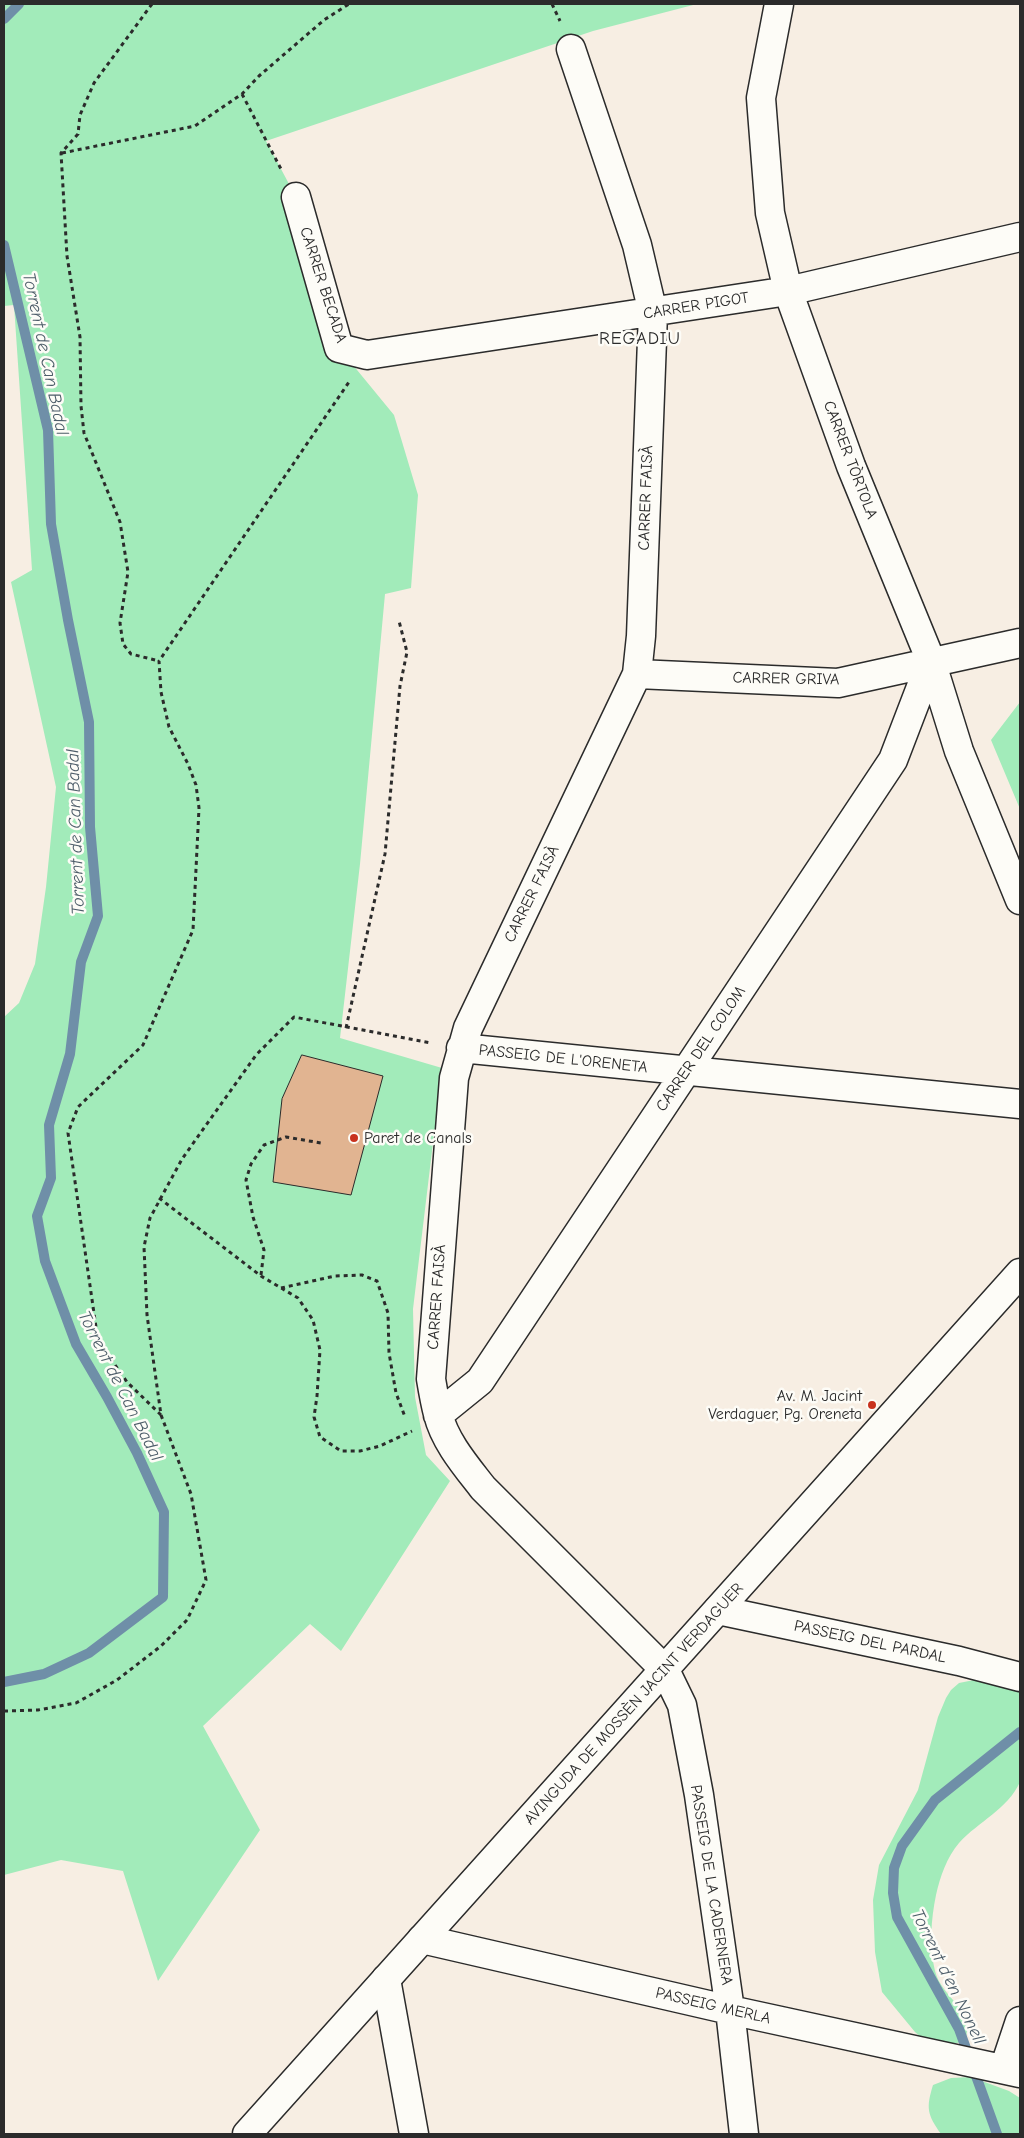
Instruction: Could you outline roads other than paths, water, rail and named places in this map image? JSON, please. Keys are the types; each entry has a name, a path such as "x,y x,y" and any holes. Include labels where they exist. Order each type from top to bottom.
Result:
{"street":[{"name":"CARRER TÒRTOLA","path":"779,4 761,98 770,213 788,292 851,466 931,661 959,751 1020,900"},
{"name":"CARRER FAISÀ","path":"572,49 637,245 653,313 641,636 637,674 468,1028 461,1048 454,1078 431,1379 438,1415 462,1462 483,1488 665,1670"},
{"name":"CARRER BECADA","path":"296,197 339,348 367,355"},
{"name":"CARRER PIGOT","path":"367,355 788,292 1020,237"},
{"name":"CARRER GRIVA","path":"637,674 838,683 931,661 1020,643"},
{"name":"CARRER DEL COLOM","path":"438,1415 480,1380 893,760 931,661"},
{"name":"PASSEIG DE L'ORENETA","path":"461,1048 1020,1104"},
{"name":"AVINGUDA DE MOSSÈN JACINT VERDAGUER","path":"247,2134 1020,1273"},
{"name":"PASSEIG DEL PARDAL","path":"718,1610 959,1661 1020,1677"},
{"name":"PASSEIG DE LA CADERNERA","path":"665,1670 682,1705 699,1796 730,2010 744,2134"},
{"name":"PASSEIG MERLA","path":"422,1939 730,2010 1012,2071"},
{"path":"386,1979 414,2134"},
{"path":"1012,2071 1020,2021"}],"waterway":[{"name":"Torrent de Can Badal","path":"4,19 19,4"},
{"name":"Torrent de Can Badal","path":"4,245 48,430 51,524 89,722 90,827 98,916 81,962 70,1054 49,1125 51,1178 37,1216 45,1261 76,1344 137,1453 164,1512 163,1597 89,1653 44,1674 4,1682"},
{"name":"Torrent d'en Nonell","path":"997,2134 959,2029 897,1917 893,1893 894,1868 902,1846 935,1800 1020,1732"}],"place":[{"name":"Paret de Canals","path":"354,1138"},
{"name":"Av. M. Jacint Verdaguer, Pg. Oreneta","path":"872,1405"}],"district":[{"name":"REGADIU","path":"640,339"}]}
